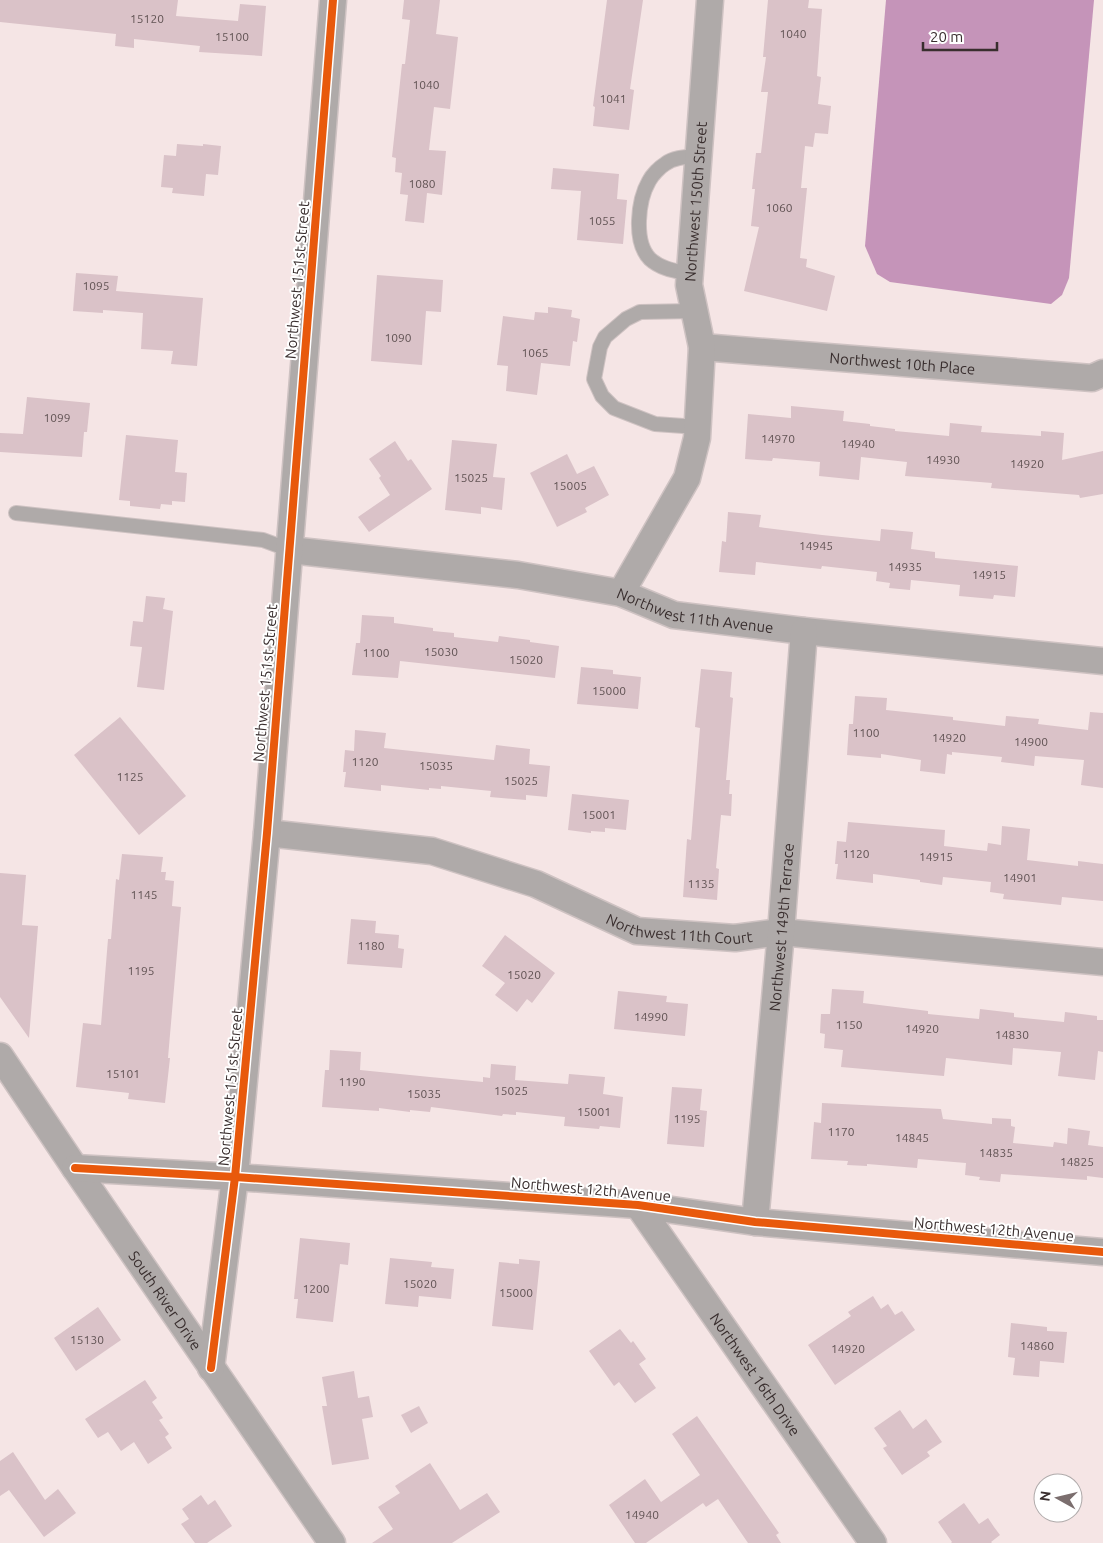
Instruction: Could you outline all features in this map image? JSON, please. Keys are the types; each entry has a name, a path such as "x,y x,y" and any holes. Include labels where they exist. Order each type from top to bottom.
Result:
{"street":[{"name":"Northwest 151st Street","path":"211,1368 235,1177 267,833 333,0"},
{"name":"Northwest 150th Street","path":"621,593 687,478 697,438 702,347 689,285 710,0"},
{"name":"Northwest 10th Place","path":"702,347 1092,378 1103,373"},
{"name":"Northwest 11th Avenue","path":"290,550 518,575 621,593 674,615 804,631 1103,661"},
{"name":"Northwest 149th Terrace","path":"755,1222 781,932 804,631"},
{"name":"Northwest 11th Court","path":"267,833 432,850 536,884 637,931 735,938 781,932 1103,962"},
{"name":"South River Drive","path":"0,1056 332,1543"},
{"name":"Northwest 12th Avenue","path":"75,1168 235,1177 638,1205 755,1222 1103,1252"},
{"name":"Northwest 16th Drive","path":"638,1205 873,1543"}],"lane":[{"path":"690,274 660,266 649,258 640,241 640,204 649,180 665,164 675,159 698,156"},
{"path":"694,311 640,312 626,319 605,338 600,347 594,379 602,396 614,408 655,424 698,427"},
{"path":"16,513 263,540 290,550"}],"shaded area":[{"path":"886,0 1094,0 1069,278 1062,295 1051,304 890,282 877,274 865,246"}],"building":[{"path":"0,0 178,0 176,16 238,21 240,4 266,6 262,56 199,52 200,46 134,39 134,48 115,46 116,34 0,22"},
{"path":"404,0 440,0 436,34 458,37 450,109 434,107 429,150 446,151 442,195 427,193 424,223 405,221 408,195 400,194 402,173 395,172 396,158 392,157 402,64 405,64 410,20 402,19"},
{"path":"607,0 643,0 630,89 634,90 629,130 593,126 595,107 593,106"},
{"path":"768,0 809,0 808,8 822,9 817,76 821,77 818,104 831,106 828,134 815,133 813,147 805,146 801,188 807,188 800,258 807,259 806,267 835,276 827,311 744,291 759,227 751,226 755,189 752,189 756,153 761,153 768,92 761,92 766,57 763,57"},
{"path":"177,144 221,146 218,175 206,174 204,196 172,193 173,188 161,187 164,155 176,156"},
{"path":"553,168 619,174 617,199 627,200 623,244 577,240 581,191 551,189"},
{"path":"76,273 118,276 116,291 203,298 197,366 171,364 173,351 141,349 143,313 103,310 103,313 73,311"},
{"path":"377,275 443,280 441,312 426,311 422,365 371,361"},
{"path":"548,307 572,310 571,317 580,319 577,342 573,341 570,366 541,363 537,395 506,391 508,366 497,365 503,316 534,320 535,312 548,313"},
{"path":"27,397 90,403 87,432 84,432 82,457 0,452 0,433 23,434"},
{"path":"791,406 844,411 843,421 870,424 870,426 895,429 895,431 949,436 950,423 982,426 981,432 1041,436 1041,431 1064,433 1062,460 1103,451 1103,494 1080,498 1079,495 991,488 992,483 905,476 907,462 861,457 859,480 819,476 820,462 773,458 772,461 745,459 748,414 791,418"},
{"path":"126,435 178,440 175,472 187,473 185,502 172,501 172,505 161,504 160,509 130,506 130,501 119,500"},
{"path":"452,440 497,444 493,477 505,478 502,510 481,507 481,514 445,510"},
{"path":"395,441 408,461 411,459 432,489 369,532 358,517 390,495 379,478 381,476 369,459"},
{"path":"567,454 577,474 594,466 609,495 585,508 587,512 557,527 530,473"},
{"path":"728,512 761,515 759,527 822,535 880,541 881,529 913,532 911,549 935,552 935,558 1018,566 1015,597 994,595 993,599 959,596 960,585 911,580 910,590 889,588 890,583 876,581 877,572 822,566 821,569 756,562 755,575 719,572 722,541 726,542"},
{"path":"146,596 165,598 163,609 173,611 164,690 137,687 142,647 130,646 133,621 143,622"},
{"path":"362,615 394,617 394,623 433,628 433,631 454,633 454,637 498,642 499,636 559,646 555,678 400,661 398,678 352,675 356,643 360,643"},
{"path":"581,667 613,670 613,674 641,677 638,709 577,704"},
{"path":"701,669 732,672 730,697 733,698 726,780 730,780 729,794 732,794 731,816 721,815 716,868 719,869 717,900 683,897 687,839 691,840 700,728 695,727"},
{"path":"855,696 887,698 886,710 953,717 953,720 1005,726 1006,716 1039,719 1038,724 1088,730 1090,712 1103,713 1103,788 1081,785 1084,760 1035,756 1034,766 1001,762 1002,757 952,752 952,755 947,754 945,774 920,771 921,760 881,754 881,758 847,755 849,724 853,724"},
{"path":"120,717 186,796 139,835 74,755"},
{"path":"355,730 386,733 384,748 494,760 496,745 530,749 529,764 550,766 547,797 526,795 526,800 490,797 491,791 441,786 441,789 429,788 429,790 381,785 381,791 344,787 346,772 343,772 345,750 354,751"},
{"path":"572,794 629,800 626,830 605,828 605,832 591,831 591,833 568,830"},
{"path":"848,822 945,830 944,846 987,851 988,843 1001,845 1002,826 1030,829 1027,860 1078,866 1078,861 1103,864 1103,901 1062,897 1061,905 1003,899 1004,894 990,892 991,882 943,877 942,885 873,874 873,883 836,879 838,864 835,864 837,841 846,842"},
{"path":"122,854 163,857 161,872 166,872 165,880 174,881 172,906 181,907 165,1103 128,1099 129,1093 76,1087 83,1023 101,1025 108,939 111,939 116,879 119,880"},
{"path":"0,873 26,875 22,925 38,926 29,1038 0,997"},
{"path":"351,919 376,921 375,933 399,935 398,948 404,949 402,968 347,964"},
{"path":"505,935 555,973 532,1003 527,999 517,1012 495,995 505,983 482,966"},
{"path":"832,989 864,991 863,1003 928,1011 928,1014 979,1019 980,1009 1014,1013 1014,1017 1064,1022 1065,1012 1097,1016 1097,1020 1103,1020 1103,1052 1098,1051 1095,1080 1058,1076 1061,1052 1013,1048 1012,1065 946,1058 944,1076 841,1067 843,1050 824,1048 825,1034 820,1033 821,1014 830,1014"},
{"path":"618,991 667,996 666,1002 688,1004 685,1036 614,1029"},
{"path":"330,1050 361,1052 360,1070 430,1077 483,1082 483,1077 490,1078 491,1064 516,1066 515,1080 568,1084 569,1074 605,1077 603,1094 623,1097 620,1128 600,1126 599,1129 564,1126 565,1117 516,1112 516,1115 503,1114 502,1116 431,1107 430,1112 410,1110 410,1112 379,1108 379,1111 322,1107 325,1070 329,1070"},
{"path":"672,1087 702,1089 700,1110 707,1111 704,1147 667,1144"},
{"path":"822,1103 941,1109 943,1119 992,1124 992,1118 1011,1119 1011,1126 1015,1127 1013,1143 1053,1147 1054,1142 1067,1144 1068,1128 1090,1131 1088,1145 1103,1147 1103,1178 1087,1176 1087,1180 1001,1174 1000,1182 979,1180 980,1177 965,1175 966,1163 918,1159 917,1168 867,1164 867,1166 847,1165 848,1161 811,1159 814,1122 821,1123"},
{"path":"300,1238 350,1243 348,1265 340,1264 333,1322 296,1318 298,1299 294,1299"},
{"path":"390,1258 432,1262 431,1267 454,1269 451,1299 419,1296 418,1307 385,1304"},
{"path":"519,1259 540,1261 533,1330 492,1326 499,1262 519,1264"},
{"path":"873,1296 881,1309 888,1304 895,1315 902,1311 915,1330 835,1385 808,1345 851,1316 848,1312"},
{"path":"98,1307 121,1340 76,1371 54,1338"},
{"path":"1011,1323 1047,1327 1047,1331 1067,1332 1064,1363 1040,1361 1039,1377 1013,1375 1015,1358 1008,1357"},
{"path":"620,1329 631,1343 633,1341 646,1359 639,1364 656,1388 635,1403 619,1382 614,1386 589,1351"},
{"path":"354,1371 358,1398 369,1396 373,1417 362,1419 369,1459 332,1465 322,1406 327,1406 322,1377"},
{"path":"145,1380 157,1398 152,1402 163,1418 159,1420 169,1434 165,1437 172,1448 148,1464 134,1442 121,1451 108,1432 98,1438 85,1419"},
{"path":"419,1406 428,1423 411,1433 401,1415"},
{"path":"900,1410 913,1429 926,1419 942,1442 927,1452 930,1456 902,1475 883,1448 887,1446 874,1428"},
{"path":"697,1416 779,1533 776,1535 781,1543 748,1543 718,1499 706,1507 703,1503 646,1543 635,1543 609,1505 645,1479 661,1502 700,1475 672,1434"},
{"path":"13,1452 45,1500 58,1489 76,1513 44,1537 9,1490 0,1496 0,1461"},
{"path":"430,1463 460,1510 487,1493 500,1512 452,1543 372,1543 393,1529 378,1507 400,1493 395,1486"},
{"path":"201,1495 208,1505 215,1500 232,1526 207,1543 195,1543 181,1524 189,1519 182,1509"},
{"path":"964,1503 979,1524 988,1518 1000,1535 992,1543 951,1543 938,1522"}],"cycle path":[{"path":"211,1368 235,1177 267,833 333,0"},
{"path":"75,1168 235,1177 638,1205 755,1222 1103,1252"}]}
